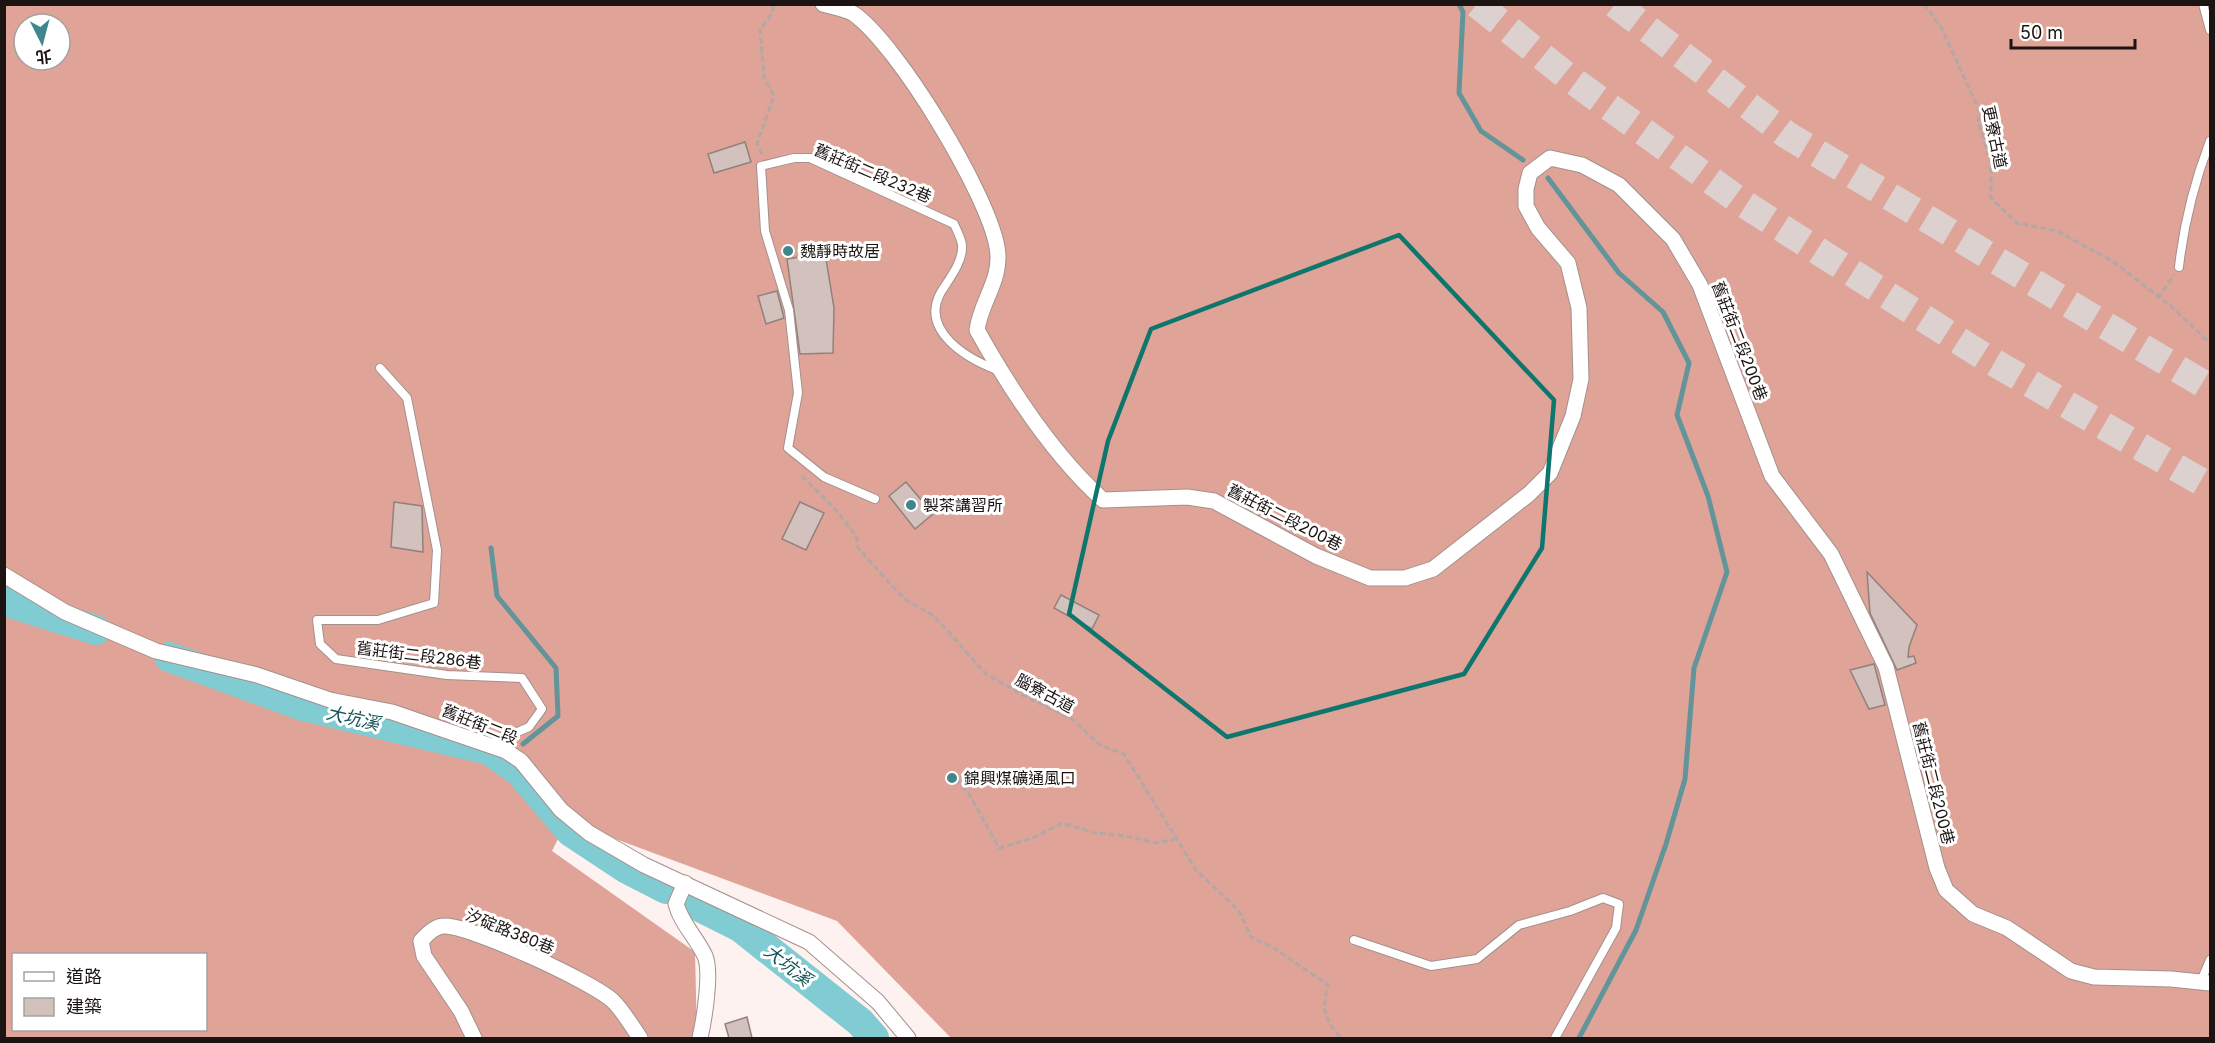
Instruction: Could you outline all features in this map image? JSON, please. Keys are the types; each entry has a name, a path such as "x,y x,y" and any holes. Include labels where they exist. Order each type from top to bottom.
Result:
{"street":[{"name":"舊莊街二段200巷","path":"824,4 853,14 888,48 926,103 974,183 997,247 998,276 978,319 977,330 1046,438 1088,486 1104,500 1187,497 1214,501 1316,556 1370,578 1405,578 1433,570 1529,494 1550,473 1573,416 1581,379 1579,308 1568,262 1538,228 1526,206 1526,189 1530,173 1550,158 1582,165 1618,185 1673,239 1700,285 1772,476 1831,554 1886,667 1936,868 1946,890 1972,914 2007,928 2071,971 2094,977 2206,982"},
{"name":"舊莊街二段","path":"4,575 65,612 156,651 257,675 330,700 392,712 506,751 521,761 561,810 589,833 644,865 809,942 878,1002 908,1038"},
{"path":"685,883 675,904 679,917 706,958 706,1009 700,1038"},
{"name":"汐碇路380巷","path":"474,1038 461,1011 424,956 421,941 429,932 442,925 516,950 595,987 614,1002 640,1038"}],"lane":[{"path":"2203,4 2211,30"},
{"path":"2179,267 2183,232 2194,183 2211,141"},
{"name":"舊莊街二段232巷","path":"766,165 794,158 810,158 954,224 963,247 954,273 940,294 936,311 941,331 954,347 976,362 1004,373"},
{"path":"766,165 761,166 765,231 789,310 798,393 788,448 824,477 875,499"},
{"name":"舊莊街二段286巷","path":"380,368 407,398 437,550 434,603 378,620 317,620 320,644 336,659 447,675 522,678 542,709 528,727 489,745"},
{"path":"1354,940 1431,966 1477,959 1519,925 1570,911 1603,898 1619,904 1616,928 1555,1038"},
{"path":"2206,982 2211,960"}],"path":[{"path":"766,165 757,144 774,96 764,77 760,30 772,14 774,4"},
{"name":"更寮古道","path":"1924,4 1941,27 1980,112 1978,122 1991,161 1992,198 2017,223 2057,231 2114,262 2172,307 2211,343"},
{"path":"2158,298 2179,267"},
{"name":"腦寮古道","path":"798,473 837,510 856,536 858,548 884,577 906,600 934,616 985,673 1022,695 1072,719 1100,745 1124,754 1196,870 1239,911 1251,938 1274,948 1328,985 1324,1005 1326,1022 1341,1038"},
{"path":"956,779 969,794 999,848 1033,838 1062,823 1095,833 1126,836 1156,843 1175,838"}],"highlighted area":[{"path":"1399,235 1554,400 1542,548 1464,674 1227,737 1069,614 1108,441 1151,329"}],"shaded area":[{"path":"5,5 2210,5 2210,1038 951,1038 837,921 567,821 552,851 695,952 697,1038 5,1038"}],"building":[{"path":"745,142 751,162 714,173 708,154"},
{"path":"825,253 834,308 833,353 800,354 787,259"},
{"path":"777,291 784,318 766,324 758,296"},
{"name":"製茶講習所","path":"906,482 933,514 915,529 889,496"},
{"path":"394,502 422,506 423,552 391,547"},
{"path":"800,502 824,513 806,550 782,539"},
{"path":"1867,572 1917,625 1908,657 1914,656 1916,663 1897,670 1870,613"},
{"path":"1061,595 1099,615 1092,629 1054,608"},
{"path":"1874,664 1885,705 1869,709 1850,670"},
{"path":"747,1017 752,1038 729,1038 725,1024"}],"waterway":[{"path":"1459,4 1463,12 1459,93 1481,131 1523,160"},
{"path":"1548,178 1619,273 1663,312 1689,363 1677,415 1708,496 1727,572 1694,668 1685,779 1666,844 1636,930 1579,1038"},
{"path":"491,548 497,596 556,668 558,716 523,744"},
{"name":"大坑溪","path":"4,601 96,630"},
{"name":"大坑溪","path":"169,657 303,706 489,750 520,772 571,832 627,869 666,889"},
{"name":"大坑溪","path":"692,903 740,927 860,1022 874,1038"}],"tunnel":[{"path":"1477,4 1568,77 1741,202 1983,356 2210,487"},
{"path":"1615,4 1787,135 2210,388"}],"place":[{"name":"魏靜時故居","path":"788,251"},
{"name":"製茶講習所","path":"911,505"},
{"name":"錦興煤礦通風口","path":"952,778"}]}
